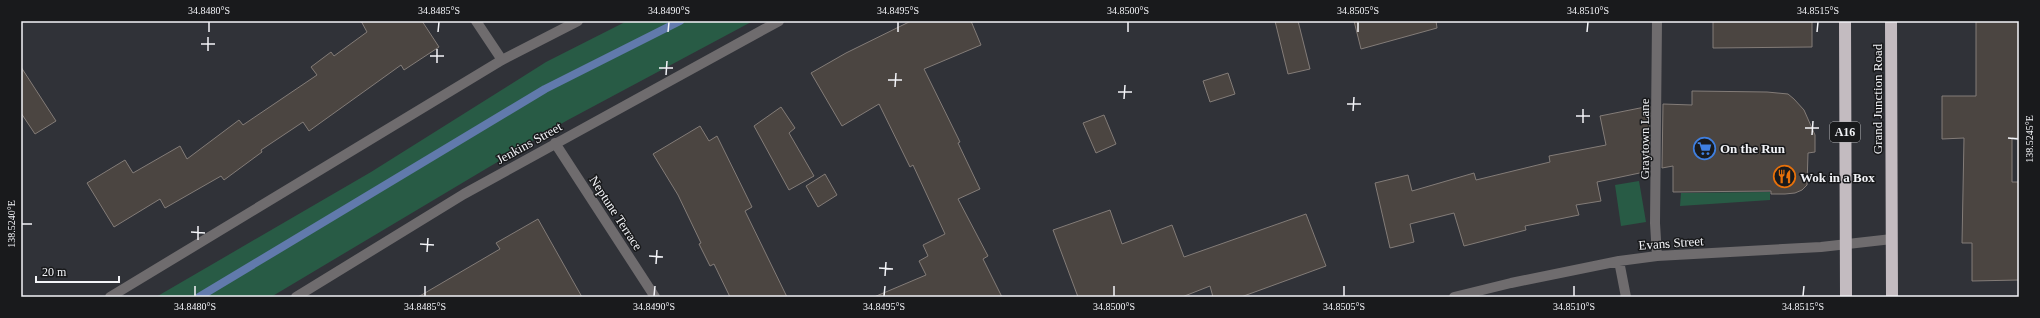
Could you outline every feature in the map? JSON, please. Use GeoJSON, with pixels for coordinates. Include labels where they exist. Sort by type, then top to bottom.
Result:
{"type":"FeatureCollection","features":[{"type":"Feature","properties":{"kind":"highway","name":"A16"},"geometry":{"type":"LineString","coordinates":[[1845,21],[1846,297]]}},
{"type":"Feature","properties":{"kind":"highway","name":"Grand Junction Road"},"geometry":{"type":"LineString","coordinates":[[1891,21],[1892,297]]}},
{"type":"Feature","properties":{"kind":"street"},"geometry":{"type":"LineString","coordinates":[[476,21],[502,60]]}},
{"type":"Feature","properties":{"kind":"street"},"geometry":{"type":"LineString","coordinates":[[110,297],[502,60],[578,21]]}},
{"type":"Feature","properties":{"kind":"street","name":"Jenkins Street"},"geometry":{"type":"LineString","coordinates":[[296,297],[464,194],[779,21]]}},
{"type":"Feature","properties":{"kind":"street","name":"Graytown Lane"},"geometry":{"type":"LineString","coordinates":[[1656,256],[1657,21]]}},
{"type":"Feature","properties":{"kind":"street","name":"Neptune Terrace"},"geometry":{"type":"LineString","coordinates":[[555,143],[655,297]]}},
{"type":"Feature","properties":{"kind":"street","name":"Evans Street"},"geometry":{"type":"LineString","coordinates":[[1454,297],[1511,283],[1620,261],[1656,256],[1821,247],[1892,239]]}},
{"type":"Feature","properties":{"kind":"street"},"geometry":{"type":"LineString","coordinates":[[1620,261],[1626,297]]}},
{"type":"Feature","properties":{"kind":"green space"},"geometry":{"type":"Polygon","coordinates":[[[627,21],[753,21],[566,121],[271,297],[156,297],[371,172],[546,62],[627,21]]]}},
{"type":"Feature","properties":{"kind":"green space"},"geometry":{"type":"Polygon","coordinates":[[[1639,181],[1646,222],[1621,226],[1615,185],[1639,181]]]}},
{"type":"Feature","properties":{"kind":"green space"},"geometry":{"type":"Polygon","coordinates":[[[1770,192],[1770,200],[1680,206],[1681,193],[1770,192]]]}},
{"type":"Feature","properties":{"kind":"building"},"geometry":{"type":"Polygon","coordinates":[[[361,21],[422,21],[439,47],[404,70],[401,65],[309,131],[303,122],[261,150],[262,152],[224,180],[221,176],[165,208],[160,199],[114,227],[87,183],[125,160],[133,173],[180,146],[187,159],[239,120],[243,125],[317,75],[311,67],[331,52],[334,56],[367,32],[361,21]]]}},
{"type":"Feature","properties":{"kind":"building"},"geometry":{"type":"Polygon","coordinates":[[[911,21],[971,21],[981,45],[924,69],[960,142],[958,143],[980,189],[958,199],[988,256],[983,259],[1002,297],[874,297],[926,275],[919,261],[928,256],[923,245],[945,234],[913,165],[910,167],[879,104],[842,126],[811,73],[846,53],[911,21]]]}},
{"type":"Feature","properties":{"kind":"building"},"geometry":{"type":"Polygon","coordinates":[[[1275,21],[1298,21],[1310,69],[1288,74],[1275,21]]]}},
{"type":"Feature","properties":{"kind":"building"},"geometry":{"type":"Polygon","coordinates":[[[1354,21],[1436,21],[1437,28],[1361,49],[1354,21]]]}},
{"type":"Feature","properties":{"kind":"building"},"geometry":{"type":"Polygon","coordinates":[[[1713,21],[1812,21],[1812,47],[1713,48],[1713,21]]]}},
{"type":"Feature","properties":{"kind":"building"},"geometry":{"type":"Polygon","coordinates":[[[1976,21],[2019,21],[2019,138],[2012,138],[2012,182],[2019,182],[2019,280],[1972,281],[1972,243],[1962,243],[1964,138],[1942,139],[1942,96],[1976,96],[1976,21]]]}},
{"type":"Feature","properties":{"kind":"building"},"geometry":{"type":"Polygon","coordinates":[[[21,67],[56,121],[35,134],[21,113],[21,67]]]}},
{"type":"Feature","properties":{"kind":"building"},"geometry":{"type":"Polygon","coordinates":[[[1228,73],[1235,94],[1210,102],[1203,81],[1228,73]]]}},
{"type":"Feature","properties":{"kind":"building"},"geometry":{"type":"Polygon","coordinates":[[[1692,91],[1767,92],[1788,94],[1804,110],[1815,135],[1815,152],[1808,153],[1807,185],[1802,190],[1795,193],[1785,194],[1771,194],[1771,191],[1673,192],[1673,166],[1662,168],[1663,104],[1692,105],[1692,91]]]}},
{"type":"Feature","properties":{"kind":"building"},"geometry":{"type":"Polygon","coordinates":[[[1650,106],[1649,171],[1597,182],[1601,201],[1576,205],[1579,215],[1525,226],[1526,230],[1464,246],[1454,213],[1410,224],[1414,242],[1390,248],[1375,183],[1408,175],[1412,191],[1474,173],[1476,180],[1550,162],[1549,156],[1606,145],[1600,116],[1650,106]]]}},
{"type":"Feature","properties":{"kind":"building"},"geometry":{"type":"Polygon","coordinates":[[[781,107],[795,128],[789,133],[814,176],[789,190],[754,126],[781,107]]]}},
{"type":"Feature","properties":{"kind":"building"},"geometry":{"type":"Polygon","coordinates":[[[1104,115],[1116,144],[1096,153],[1083,123],[1104,115]]]}},
{"type":"Feature","properties":{"kind":"building"},"geometry":{"type":"Polygon","coordinates":[[[700,126],[709,141],[717,136],[752,207],[745,211],[787,297],[730,297],[714,264],[710,266],[699,244],[701,243],[678,195],[653,154],[700,126]]]}},
{"type":"Feature","properties":{"kind":"building"},"geometry":{"type":"Polygon","coordinates":[[[825,174],[837,195],[818,207],[806,186],[825,174]]]}},
{"type":"Feature","properties":{"kind":"building"},"geometry":{"type":"Polygon","coordinates":[[[1110,210],[1122,244],[1172,225],[1184,257],[1306,214],[1326,266],[1241,297],[1213,297],[1210,286],[1182,297],[1078,297],[1053,230],[1110,210]]]}},
{"type":"Feature","properties":{"kind":"building"},"geometry":{"type":"Polygon","coordinates":[[[538,219],[582,297],[418,297],[500,249],[496,243],[538,219]]]}},
{"type":"Feature","properties":{"kind":"waterway"},"geometry":{"type":"LineString","coordinates":[[199,297],[545,89],[680,21]]}},
{"type":"Feature","properties":{"kind":"place","name":"On the Run"},"geometry":{"type":"Point","coordinates":[1704,148]}},
{"type":"Feature","properties":{"kind":"place","name":"Wok in a Box"},"geometry":{"type":"Point","coordinates":[1784,177]}}]}
